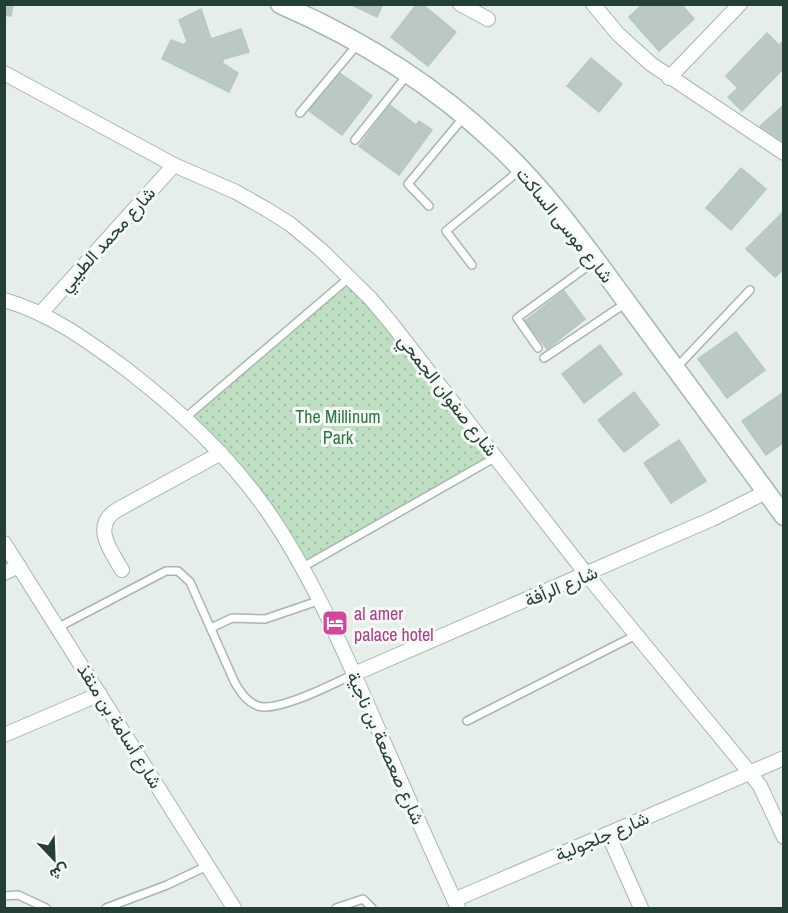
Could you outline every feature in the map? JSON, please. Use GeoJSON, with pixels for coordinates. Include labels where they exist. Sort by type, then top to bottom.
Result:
{"type":"FeatureCollection","features":[{"type":"Feature","properties":{"kind":"street","name":"شارع موسى الساكت"},"geometry":{"type":"LineString","coordinates":[[280,4],[359,43],[408,74],[465,116],[522,169],[596,260],[783,516]]}},
{"type":"Feature","properties":{"kind":"street"},"geometry":{"type":"LineString","coordinates":[[460,4],[488,19]]}},
{"type":"Feature","properties":{"kind":"street"},"geometry":{"type":"LineString","coordinates":[[592,4],[634,50],[669,78],[783,153]]}},
{"type":"Feature","properties":{"kind":"street"},"geometry":{"type":"LineString","coordinates":[[669,78],[740,4]]}},
{"type":"Feature","properties":{"kind":"street","name":"شارع صفوان الجمحي"},"geometry":{"type":"LineString","coordinates":[[4,73],[174,165],[226,187],[266,208],[290,224],[350,277],[391,322],[586,575],[750,773],[764,795],[783,837]]}},
{"type":"Feature","properties":{"kind":"street","name":"شارع محمد الطيبي"},"geometry":{"type":"LineString","coordinates":[[41,313],[174,165]]}},
{"type":"Feature","properties":{"kind":"street","name":"شارع صعصعة بن ناجية"},"geometry":{"type":"LineString","coordinates":[[4,300],[41,313],[102,351],[162,397],[221,453],[265,508],[303,567],[354,674],[456,904]]}},
{"type":"Feature","properties":{"kind":"street"},"geometry":{"type":"LineString","coordinates":[[122,570],[104,538],[103,528],[108,517],[221,453]]}},
{"type":"Feature","properties":{"kind":"street","name":"شارع الرأفة"},"geometry":{"type":"LineString","coordinates":[[354,674],[586,575],[721,515],[766,492]]}},
{"type":"Feature","properties":{"kind":"street","name":"شارع أسامة بن منقذ"},"geometry":{"type":"LineString","coordinates":[[4,543],[234,909]]}},
{"type":"Feature","properties":{"kind":"street"},"geometry":{"type":"LineString","coordinates":[[4,573],[19,566]]}},
{"type":"Feature","properties":{"kind":"street"},"geometry":{"type":"LineString","coordinates":[[4,735],[100,694]]}},
{"type":"Feature","properties":{"kind":"street","name":"شارع جلجولية"},"geometry":{"type":"LineString","coordinates":[[456,904],[608,834],[783,758]]}},
{"type":"Feature","properties":{"kind":"street"},"geometry":{"type":"LineString","coordinates":[[608,834],[641,909]]}},
{"type":"Feature","properties":{"kind":"lane"},"geometry":{"type":"LineString","coordinates":[[300,113],[359,43]]}},
{"type":"Feature","properties":{"kind":"lane"},"geometry":{"type":"LineString","coordinates":[[355,140],[408,74]]}},
{"type":"Feature","properties":{"kind":"lane"},"geometry":{"type":"LineString","coordinates":[[429,206],[408,184],[465,116]]}},
{"type":"Feature","properties":{"kind":"lane"},"geometry":{"type":"LineString","coordinates":[[472,265],[446,231],[522,169]]}},
{"type":"Feature","properties":{"kind":"lane"},"geometry":{"type":"LineString","coordinates":[[538,348],[517,318],[596,260]]}},
{"type":"Feature","properties":{"kind":"lane"},"geometry":{"type":"LineString","coordinates":[[185,418],[350,277]]}},
{"type":"Feature","properties":{"kind":"lane"},"geometry":{"type":"LineString","coordinates":[[675,369],[750,290]]}},
{"type":"Feature","properties":{"kind":"lane"},"geometry":{"type":"LineString","coordinates":[[544,358],[627,303]]}},
{"type":"Feature","properties":{"kind":"lane"},"geometry":{"type":"LineString","coordinates":[[303,567],[496,457]]}},
{"type":"Feature","properties":{"kind":"lane"},"geometry":{"type":"LineString","coordinates":[[57,628],[166,571],[178,571],[190,582],[235,683],[245,698],[259,707],[284,705],[354,674]]}},
{"type":"Feature","properties":{"kind":"lane"},"geometry":{"type":"LineString","coordinates":[[211,628],[232,618],[266,619],[318,601]]}},
{"type":"Feature","properties":{"kind":"lane"},"geometry":{"type":"LineString","coordinates":[[467,721],[636,635]]}},
{"type":"Feature","properties":{"kind":"lane"},"geometry":{"type":"LineString","coordinates":[[106,909],[167,885],[207,866]]}},
{"type":"Feature","properties":{"kind":"lane"},"geometry":{"type":"LineString","coordinates":[[4,896],[18,896],[46,909]]}},
{"type":"Feature","properties":{"kind":"lane"},"geometry":{"type":"LineString","coordinates":[[336,909],[363,899],[372,909]]}},
{"type":"Feature","properties":{"kind":"green space","name":"The Millinum Park"},"geometry":{"type":"Polygon","coordinates":[[[350,277],[496,457],[303,567],[289,544],[185,418],[350,277]]]}},
{"type":"Feature","properties":{"kind":"building"},"geometry":{"type":"Polygon","coordinates":[[[4,4],[13,4],[11,16],[4,15],[4,4]]]}},
{"type":"Feature","properties":{"kind":"building"},"geometry":{"type":"Polygon","coordinates":[[[350,4],[383,4],[377,17],[350,4]]]}},
{"type":"Feature","properties":{"kind":"building"},"geometry":{"type":"Polygon","coordinates":[[[417,4],[422,4],[456,32],[428,66],[391,37],[417,4]]]}},
{"type":"Feature","properties":{"kind":"building"},"geometry":{"type":"Polygon","coordinates":[[[643,4],[681,4],[694,19],[659,51],[629,17],[643,4]]]}},
{"type":"Feature","properties":{"kind":"building"},"geometry":{"type":"Polygon","coordinates":[[[201,9],[211,39],[241,29],[249,52],[224,59],[222,63],[238,73],[229,92],[162,59],[171,40],[184,45],[187,41],[179,20],[201,9]]]}},
{"type":"Feature","properties":{"kind":"building"},"geometry":{"type":"Polygon","coordinates":[[[767,33],[779,45],[784,40],[784,68],[742,111],[728,97],[738,88],[726,76],[767,33]]]}},
{"type":"Feature","properties":{"kind":"building"},"geometry":{"type":"Polygon","coordinates":[[[591,58],[622,84],[599,112],[567,86],[591,58]]]}},
{"type":"Feature","properties":{"kind":"building"},"geometry":{"type":"Polygon","coordinates":[[[337,71],[372,96],[342,135],[308,110],[337,71]]]}},
{"type":"Feature","properties":{"kind":"building"},"geometry":{"type":"Polygon","coordinates":[[[390,105],[416,125],[419,121],[432,130],[399,175],[359,146],[390,105]]]}},
{"type":"Feature","properties":{"kind":"building"},"geometry":{"type":"Polygon","coordinates":[[[784,105],[784,147],[781,148],[760,126],[784,105]]]}},
{"type":"Feature","properties":{"kind":"building"},"geometry":{"type":"Polygon","coordinates":[[[741,168],[766,189],[731,230],[706,208],[741,168]]]}},
{"type":"Feature","properties":{"kind":"building"},"geometry":{"type":"Polygon","coordinates":[[[784,211],[784,269],[775,277],[746,249],[784,211]]]}},
{"type":"Feature","properties":{"kind":"building"},"geometry":{"type":"Polygon","coordinates":[[[564,291],[585,319],[547,349],[525,321],[564,291]]]}},
{"type":"Feature","properties":{"kind":"building"},"geometry":{"type":"Polygon","coordinates":[[[736,332],[765,370],[727,398],[698,359],[736,332]]]}},
{"type":"Feature","properties":{"kind":"building"},"geometry":{"type":"Polygon","coordinates":[[[600,345],[622,374],[584,403],[562,374],[600,345]]]}},
{"type":"Feature","properties":{"kind":"building"},"geometry":{"type":"Polygon","coordinates":[[[634,392],[659,425],[624,452],[598,420],[634,392]]]}},
{"type":"Feature","properties":{"kind":"building"},"geometry":{"type":"Polygon","coordinates":[[[784,392],[784,442],[766,455],[742,421],[784,392]]]}},
{"type":"Feature","properties":{"kind":"building"},"geometry":{"type":"Polygon","coordinates":[[[679,440],[706,481],[671,503],[644,463],[679,440]]]}},
{"type":"Feature","properties":{"kind":"place","name":"al amer palace hotel"},"geometry":{"type":"Point","coordinates":[335,623]}}]}
